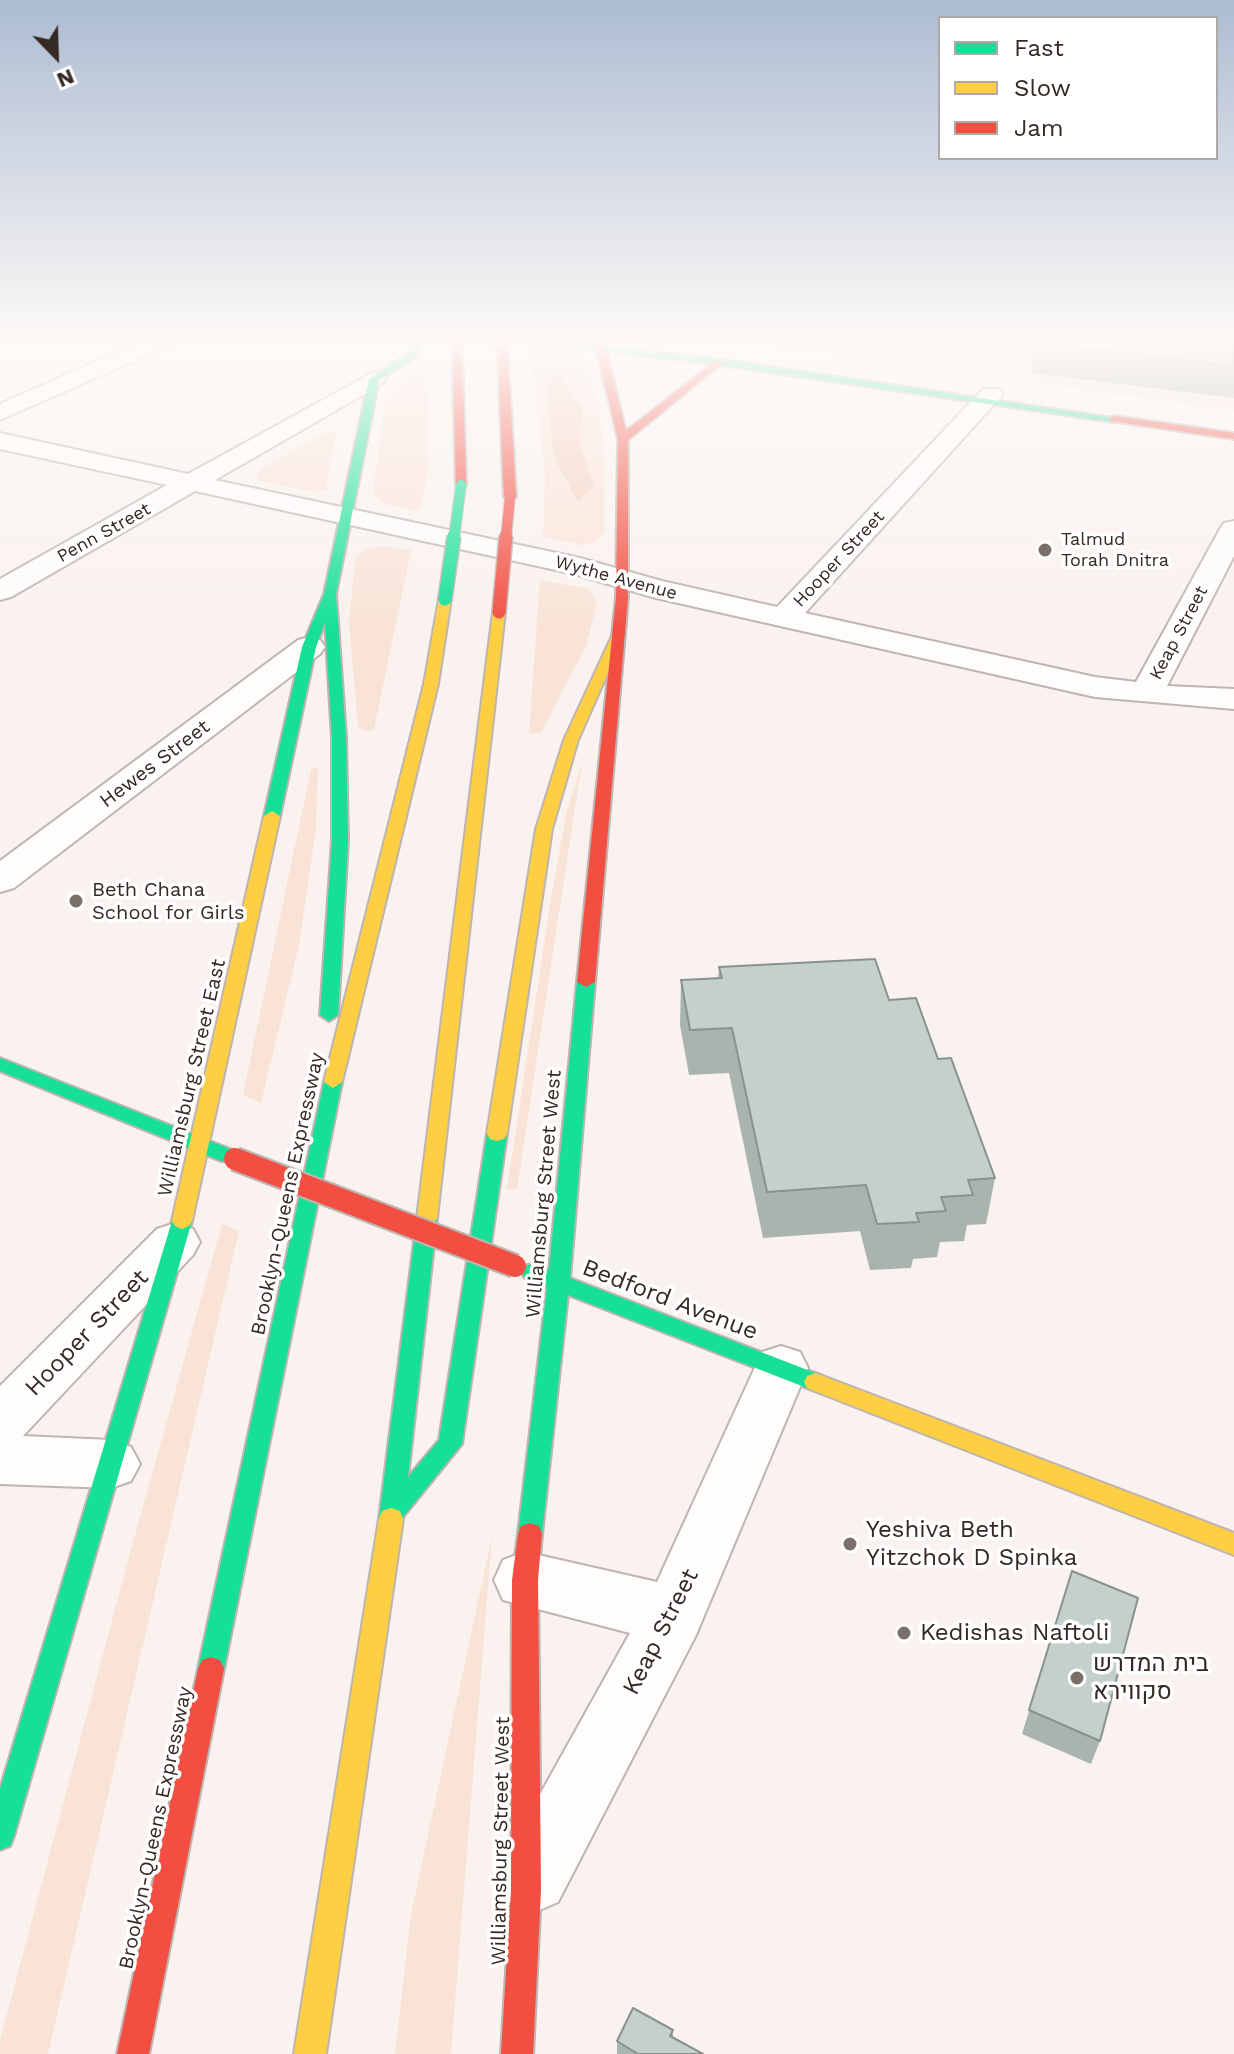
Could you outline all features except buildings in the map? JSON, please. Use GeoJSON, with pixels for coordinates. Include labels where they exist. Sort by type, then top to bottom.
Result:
{"type":"FeatureCollection","features":[{"type":"Feature","properties":{"kind":"main road","name":"Williamsburg Street East"},"geometry":{"type":"LineString","coordinates":[[0,1836],[202,1144],[309,647],[330,594],[362,437]]}},
{"type":"Feature","properties":{"kind":"main road","name":"Brooklyn-Queens Expressway"},"geometry":{"type":"LineString","coordinates":[[133,2054],[321,1131],[431,684],[461,485],[460,437]]}},
{"type":"Feature","properties":{"kind":"main road"},"geometry":{"type":"LineString","coordinates":[[310,2054],[392,1513],[499,612],[510,497],[507,437]]}},
{"type":"Feature","properties":{"kind":"main road","name":"Williamsburg Street West"},"geometry":{"type":"LineString","coordinates":[[517,2054],[526,1890],[525,1580],[553,1343],[556,1282],[618,636],[622,579],[623,439]]}},
{"type":"Feature","properties":{"kind":"main road"},"geometry":{"type":"LineString","coordinates":[[321,1131],[340,841],[339,738],[330,594]]}},
{"type":"Feature","properties":{"kind":"main road"},"geometry":{"type":"LineString","coordinates":[[392,1513],[450,1444],[544,829],[571,740],[618,636]]}},
{"type":"Feature","properties":{"kind":"main road","name":"Bedford Avenue"},"geometry":{"type":"LineString","coordinates":[[0,1064],[235,1159],[1234,1544]]}},
{"type":"Feature","properties":{"kind":"street","name":"Penn Street"},"geometry":{"type":"LineString","coordinates":[[0,591],[274,437]]}},
{"type":"Feature","properties":{"kind":"street","name":"Hooper Street"},"geometry":{"type":"LineString","coordinates":[[783,618],[951,437]]}},
{"type":"Feature","properties":{"kind":"street","name":"Wythe Avenue"},"geometry":{"type":"LineString","coordinates":[[0,441],[196,482],[1095,687],[1146,694],[1234,699]]}},
{"type":"Feature","properties":{"kind":"street","name":"Keap Street"},"geometry":{"type":"LineString","coordinates":[[1146,694],[1234,529]]}},
{"type":"Feature","properties":{"kind":"street","name":"Hewes Street"},"geometry":{"type":"LineString","coordinates":[[0,880],[309,647]]}},
{"type":"Feature","properties":{"kind":"street","name":"Hooper Street"},"geometry":{"type":"LineString","coordinates":[[0,1423],[175,1242]]}},
{"type":"Feature","properties":{"kind":"street","name":"Keap Street"},"geometry":{"type":"LineString","coordinates":[[526,1890],[674,1615],[781,1368]]}},
{"type":"Feature","properties":{"kind":"street"},"geometry":{"type":"LineString","coordinates":[[0,1460],[111,1464]]}},
{"type":"Feature","properties":{"kind":"street"},"geometry":{"type":"LineString","coordinates":[[525,1580],[674,1615]]}},
{"type":"Feature","properties":{"kind":"shaded area"},"geometry":{"type":"Polygon","coordinates":[[[317,437],[335,437],[326,489],[315,492],[256,480],[259,470],[317,437]]]}},
{"type":"Feature","properties":{"kind":"shaded area"},"geometry":{"type":"Polygon","coordinates":[[[380,437],[428,437],[427,477],[420,511],[387,505],[373,495],[380,437]]]}},
{"type":"Feature","properties":{"kind":"shaded area"},"geometry":{"type":"Polygon","coordinates":[[[540,437],[602,437],[604,532],[595,542],[580,545],[543,536],[545,476],[540,437]]]}},
{"type":"Feature","properties":{"kind":"shaded area"},"geometry":{"type":"Polygon","coordinates":[[[552,437],[580,437],[594,487],[578,501],[554,458],[552,437]]]}},
{"type":"Feature","properties":{"kind":"shaded area"},"geometry":{"type":"Polygon","coordinates":[[[380,546],[411,550],[374,729],[367,732],[358,727],[349,623],[355,559],[364,549],[380,546]]]}},
{"type":"Feature","properties":{"kind":"shaded area"},"geometry":{"type":"Polygon","coordinates":[[[540,580],[589,589],[597,603],[586,646],[541,733],[529,733],[540,580]]]}},
{"type":"Feature","properties":{"kind":"shaded area"},"geometry":{"type":"Polygon","coordinates":[[[582,762],[517,1189],[507,1189],[552,892],[567,810],[582,762]]]}},
{"type":"Feature","properties":{"kind":"shaded area"},"geometry":{"type":"Polygon","coordinates":[[[318,768],[316,829],[299,945],[261,1103],[243,1095],[311,769],[318,768]]]}},
{"type":"Feature","properties":{"kind":"shaded area"},"geometry":{"type":"Polygon","coordinates":[[[222,1224],[239,1231],[48,2054],[0,2054],[0,2040],[130,1553],[222,1224]]]}},
{"type":"Feature","properties":{"kind":"shaded area"},"geometry":{"type":"Polygon","coordinates":[[[492,1536],[451,2054],[395,2054],[411,1914],[492,1536]]]}},
{"type":"Feature","properties":{"kind":"traffic: fast"},"geometry":{"type":"LineString","coordinates":[[272,816],[309,647],[330,594],[362,437]]}},
{"type":"Feature","properties":{"kind":"traffic: fast"},"geometry":{"type":"LineString","coordinates":[[445,599],[461,485]]}},
{"type":"Feature","properties":{"kind":"traffic: fast"},"geometry":{"type":"LineString","coordinates":[[329,1015],[340,841],[339,738],[330,594]]}},
{"type":"Feature","properties":{"kind":"traffic: fast"},"geometry":{"type":"LineString","coordinates":[[530,1534],[553,1343],[586,982]]}},
{"type":"Feature","properties":{"kind":"traffic: fast"},"geometry":{"type":"LineString","coordinates":[[0,1064],[228,1156]]}},
{"type":"Feature","properties":{"kind":"traffic: fast"},"geometry":{"type":"LineString","coordinates":[[211,1669],[333,1082]]}},
{"type":"Feature","properties":{"kind":"traffic: fast"},"geometry":{"type":"LineString","coordinates":[[392,1513],[450,1444],[497,1134]]}},
{"type":"Feature","properties":{"kind":"traffic: fast"},"geometry":{"type":"LineString","coordinates":[[391,1519],[427,1218]]}},
{"type":"Feature","properties":{"kind":"traffic: fast"},"geometry":{"type":"LineString","coordinates":[[0,1836],[182,1221]]}},
{"type":"Feature","properties":{"kind":"traffic: fast"},"geometry":{"type":"LineString","coordinates":[[532,1272],[815,1382]]}},
{"type":"Feature","properties":{"kind":"traffic: slow"},"geometry":{"type":"LineString","coordinates":[[333,1082],[431,684],[445,599]]}},
{"type":"Feature","properties":{"kind":"traffic: slow"},"geometry":{"type":"LineString","coordinates":[[427,1218],[499,612]]}},
{"type":"Feature","properties":{"kind":"traffic: slow"},"geometry":{"type":"LineString","coordinates":[[497,1134],[544,829],[571,740],[618,636]]}},
{"type":"Feature","properties":{"kind":"traffic: slow"},"geometry":{"type":"LineString","coordinates":[[182,1221],[272,816]]}},
{"type":"Feature","properties":{"kind":"traffic: slow"},"geometry":{"type":"LineString","coordinates":[[815,1382],[1234,1544]]}},
{"type":"Feature","properties":{"kind":"traffic: slow"},"geometry":{"type":"LineString","coordinates":[[310,2054],[391,1519]]}},
{"type":"Feature","properties":{"kind":"traffic: jam"},"geometry":{"type":"LineString","coordinates":[[460,437],[461,485]]}},
{"type":"Feature","properties":{"kind":"traffic: jam"},"geometry":{"type":"LineString","coordinates":[[507,437],[510,497]]}},
{"type":"Feature","properties":{"kind":"traffic: jam"},"geometry":{"type":"LineString","coordinates":[[586,982],[622,597],[622,437]]}},
{"type":"Feature","properties":{"kind":"traffic: jam"},"geometry":{"type":"LineString","coordinates":[[499,612],[510,497]]}},
{"type":"Feature","properties":{"kind":"traffic: jam"},"geometry":{"type":"LineString","coordinates":[[235,1159],[515,1266]]}},
{"type":"Feature","properties":{"kind":"traffic: jam"},"geometry":{"type":"LineString","coordinates":[[517,2054],[526,1890],[525,1580],[530,1534]]}},
{"type":"Feature","properties":{"kind":"traffic: jam"},"geometry":{"type":"LineString","coordinates":[[133,2054],[211,1669]]}},
{"type":"Feature","properties":{"kind":"place","name":"Talmud Torah Dnitra"},"geometry":{"type":"Point","coordinates":[1045,550]}},
{"type":"Feature","properties":{"kind":"place","name":"Beth Chana School for Girls"},"geometry":{"type":"Point","coordinates":[76,901]}},
{"type":"Feature","properties":{"kind":"place","name":"Yeshiva Beth Yitzchok D Spinka"},"geometry":{"type":"Point","coordinates":[850,1544]}},
{"type":"Feature","properties":{"kind":"place","name":"Kedishas Naftoli"},"geometry":{"type":"Point","coordinates":[904,1633]}},
{"type":"Feature","properties":{"kind":"place","name":"בית המדרש סקווירא"},"geometry":{"type":"Point","coordinates":[1077,1678]}}]}
